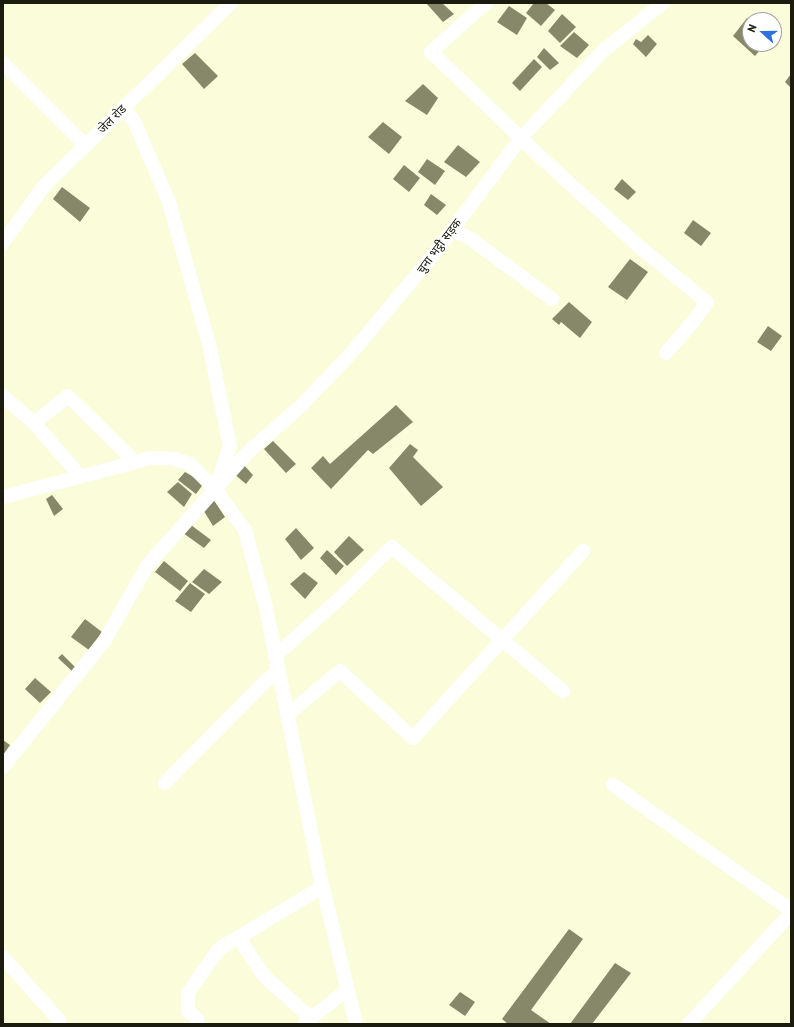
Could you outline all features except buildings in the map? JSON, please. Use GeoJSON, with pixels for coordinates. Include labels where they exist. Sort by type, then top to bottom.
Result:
{"type":"FeatureCollection","features":[{"type":"Feature","properties":{"kind":"street","name":"जेल रोड"},"geometry":{"type":"LineString","coordinates":[[3,243],[44,186],[231,3]]}},
{"type":"Feature","properties":{"kind":"street"},"geometry":{"type":"LineString","coordinates":[[486,3],[432,52],[521,138],[641,248],[706,302],[694,322],[666,353]]}},
{"type":"Feature","properties":{"kind":"street","name":"चुना भट्ठी सड़क"},"geometry":{"type":"LineString","coordinates":[[3,767],[105,640],[147,566],[250,450],[301,406],[353,351],[452,230],[521,138],[602,51],[663,3]]}},
{"type":"Feature","properties":{"kind":"street"},"geometry":{"type":"LineString","coordinates":[[3,63],[85,145]]}},
{"type":"Feature","properties":{"kind":"street"},"geometry":{"type":"LineString","coordinates":[[123,108],[134,121],[169,202],[210,348],[230,446],[215,489]]}},
{"type":"Feature","properties":{"kind":"street"},"geometry":{"type":"LineString","coordinates":[[452,230],[471,239],[552,299]]}},
{"type":"Feature","properties":{"kind":"street"},"geometry":{"type":"LineString","coordinates":[[3,396],[34,423],[80,476]]}},
{"type":"Feature","properties":{"kind":"street"},"geometry":{"type":"LineString","coordinates":[[34,423],[68,396],[135,462]]}},
{"type":"Feature","properties":{"kind":"street"},"geometry":{"type":"LineString","coordinates":[[3,497],[152,458],[174,459],[190,464],[215,489],[245,530],[278,669],[322,887],[356,1024]]}},
{"type":"Feature","properties":{"kind":"street"},"geometry":{"type":"LineString","coordinates":[[275,656],[338,600],[392,547],[563,691]]}},
{"type":"Feature","properties":{"kind":"street"},"geometry":{"type":"LineString","coordinates":[[287,715],[340,671],[413,738],[583,551]]}},
{"type":"Feature","properties":{"kind":"street"},"geometry":{"type":"LineString","coordinates":[[165,783],[278,669]]}},
{"type":"Feature","properties":{"kind":"street"},"geometry":{"type":"LineString","coordinates":[[613,785],[791,910]]}},
{"type":"Feature","properties":{"kind":"street"},"geometry":{"type":"LineString","coordinates":[[198,1024],[197,1019],[188,1011],[188,992],[219,949],[322,887]]}},
{"type":"Feature","properties":{"kind":"street"},"geometry":{"type":"LineString","coordinates":[[689,1024],[791,913]]}},
{"type":"Feature","properties":{"kind":"street"},"geometry":{"type":"LineString","coordinates":[[239,938],[264,976],[307,1021],[347,990]]}},
{"type":"Feature","properties":{"kind":"street"},"geometry":{"type":"LineString","coordinates":[[3,956],[60,1020],[59,1024]]}}]}
